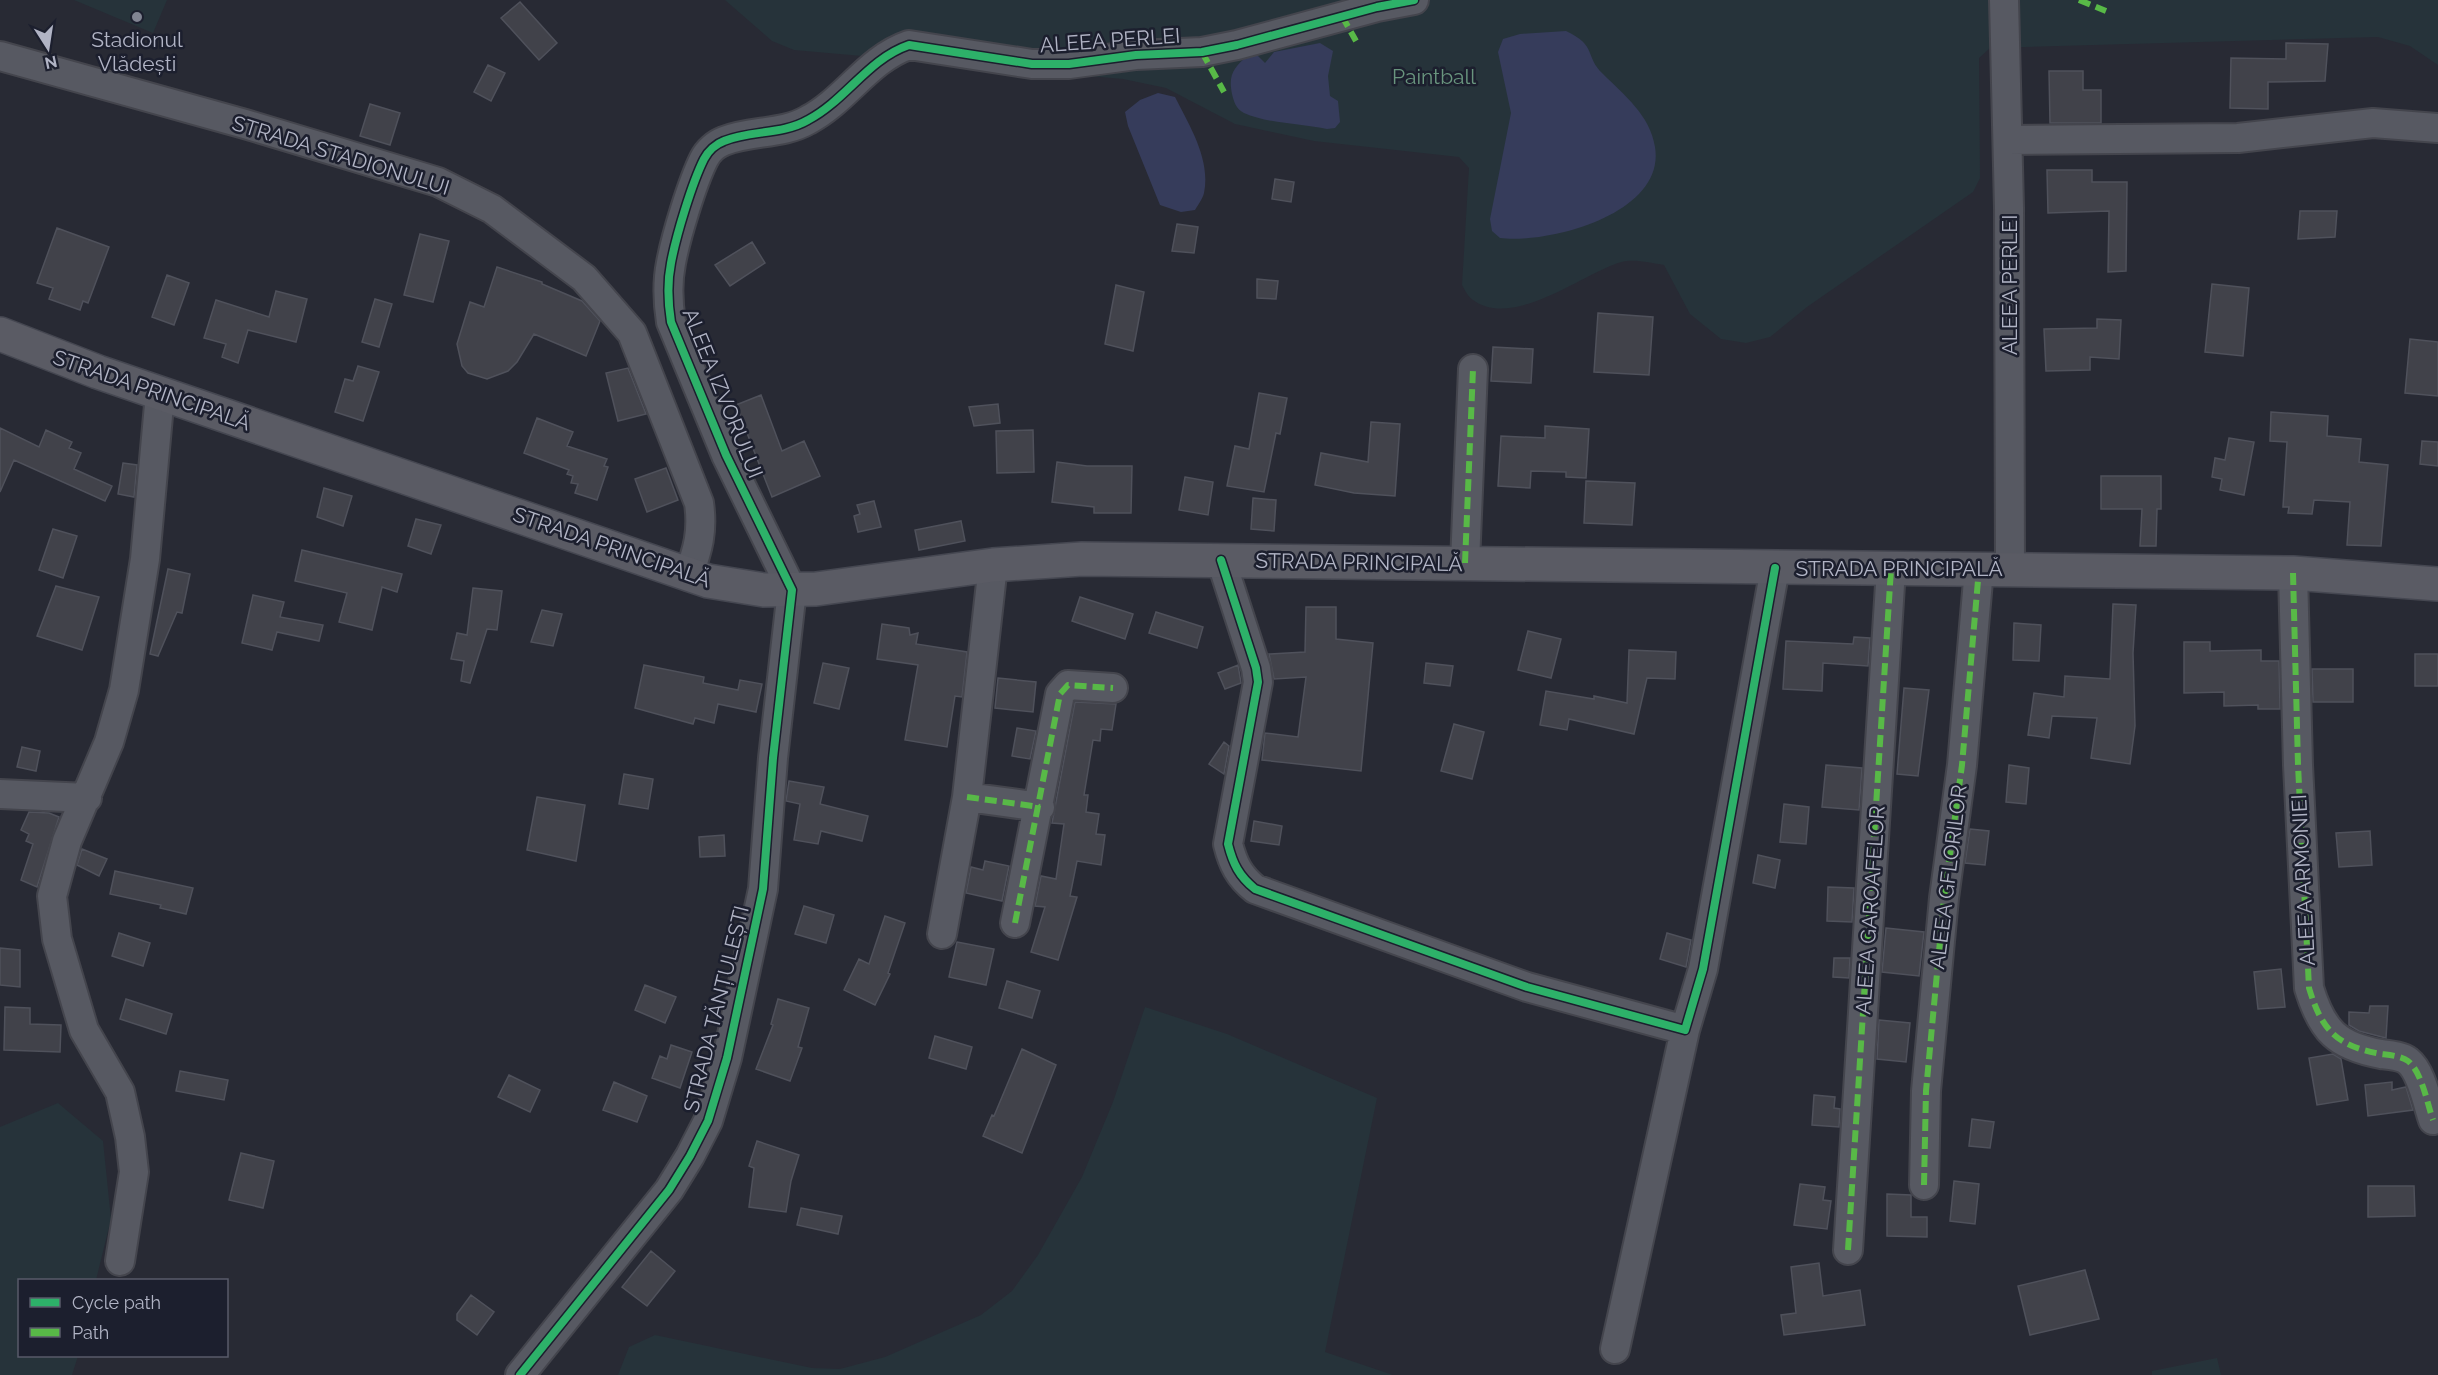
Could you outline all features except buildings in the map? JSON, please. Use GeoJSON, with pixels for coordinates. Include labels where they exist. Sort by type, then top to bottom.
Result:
{"type":"FeatureCollection","features":[{"type":"Feature","properties":{"kind":"main road","name":"STRADA PRINCIPALĂ"},"geometry":{"type":"LineString","coordinates":[[0,334],[160,394],[483,502],[688,576],[738,587],[792,590],[993,565],[1082,559],[2293,573],[2438,584]]}},
{"type":"Feature","properties":{"kind":"street","name":"ALEEA PERLEI"},"geometry":{"type":"LineString","coordinates":[[725,141],[786,129],[808,121],[832,104],[872,65],[893,50],[909,45],[1032,64],[1069,64],[1136,55],[1202,52],[1237,45],[1377,7],[1414,0]]}},
{"type":"Feature","properties":{"kind":"street","name":"ALEEA PERLEI"},"geometry":{"type":"LineString","coordinates":[[1994,569],[2008,140],[2004,0]]}},
{"type":"Feature","properties":{"kind":"street","name":"STRADA STADIONULUI"},"geometry":{"type":"LineString","coordinates":[[0,56],[245,124],[438,182],[492,209],[584,278],[632,333],[699,503],[702,525],[700,546],[688,576]]}},
{"type":"Feature","properties":{"kind":"street"},"geometry":{"type":"LineString","coordinates":[[2008,140],[2238,138],[2373,123],[2438,128]]}},
{"type":"Feature","properties":{"kind":"street","name":"ALEEA IZVORULUI"},"geometry":{"type":"LineString","coordinates":[[725,141],[714,147],[705,158],[679,231],[670,265],[668,300],[671,322],[726,455],[792,590]]}},
{"type":"Feature","properties":{"kind":"street"},"geometry":{"type":"LineString","coordinates":[[632,333],[671,322]]}},
{"type":"Feature","properties":{"kind":"street"},"geometry":{"type":"LineString","coordinates":[[1465,563],[1473,369]]}},
{"type":"Feature","properties":{"kind":"street"},"geometry":{"type":"LineString","coordinates":[[120,1261],[134,1173],[130,1137],[120,1092],[84,1030],[57,939],[52,896],[67,841],[109,742],[124,690],[145,559],[160,394]]}},
{"type":"Feature","properties":{"kind":"street"},"geometry":{"type":"LineString","coordinates":[[1221,560],[1256,668],[1257,682],[1228,844],[1232,863],[1241,877],[1264,892],[1527,987],[1685,1030]]}},
{"type":"Feature","properties":{"kind":"street"},"geometry":{"type":"LineString","coordinates":[[942,934],[967,797],[993,565]]}},
{"type":"Feature","properties":{"kind":"street"},"geometry":{"type":"LineString","coordinates":[[1615,1349],[1685,1030],[1704,969],[1775,568]]}},
{"type":"Feature","properties":{"kind":"street","name":"ALEEA GAROAFELOR"},"geometry":{"type":"LineString","coordinates":[[1848,1250],[1891,569]]}},
{"type":"Feature","properties":{"kind":"street","name":"ALEEA GFLORILOR"},"geometry":{"type":"LineString","coordinates":[[1924,1185],[1929,1057],[1944,898],[1962,765],[1994,569]]}},
{"type":"Feature","properties":{"kind":"street","name":"ALEEA ARMONIEI"},"geometry":{"type":"LineString","coordinates":[[2293,573],[2298,765],[2309,988],[2316,1012],[2341,1042],[2358,1050],[2407,1060],[2415,1069],[2433,1120]]}},
{"type":"Feature","properties":{"kind":"street","name":"STRADA TĂNȚULEȘTI"},"geometry":{"type":"LineString","coordinates":[[520,1375],[669,1190],[708,1121],[727,1058],[763,889],[773,758],[792,590]]}},
{"type":"Feature","properties":{"kind":"street"},"geometry":{"type":"LineString","coordinates":[[1016,922],[1062,689],[1068,685],[1113,688]]}},
{"type":"Feature","properties":{"kind":"street"},"geometry":{"type":"LineString","coordinates":[[0,794],[87,798]]}},
{"type":"Feature","properties":{"kind":"street"},"geometry":{"type":"LineString","coordinates":[[967,797],[1040,807]]}},
{"type":"Feature","properties":{"kind":"green space","name":"Stadionul Vlădești"},"geometry":{"type":"Polygon","coordinates":[[[74,0],[167,0],[153,33],[74,0]]]}},
{"type":"Feature","properties":{"kind":"green space","name":"Paintball"},"geometry":{"type":"Polygon","coordinates":[[[725,0],[2438,0],[2438,65],[2410,46],[2378,37],[1990,48],[1979,58],[1980,178],[1973,192],[1807,307],[1770,337],[1746,343],[1721,339],[1690,314],[1664,265],[1647,262],[1618,263],[1526,304],[1507,308],[1489,307],[1473,300],[1462,285],[1469,168],[1459,157],[1314,141],[1235,124],[1166,88],[1123,79],[794,50],[772,41],[725,0]]]}},
{"type":"Feature","properties":{"kind":"green space"},"geometry":{"type":"Polygon","coordinates":[[[1145,1007],[1227,1034],[1377,1098],[1325,1352],[1393,1375],[618,1375],[629,1347],[655,1335],[812,1368],[840,1369],[885,1357],[981,1315],[1012,1291],[1038,1255],[1082,1177],[1113,1102],[1145,1007]]]}},
{"type":"Feature","properties":{"kind":"green space"},"geometry":{"type":"Polygon","coordinates":[[[58,1103],[103,1141],[111,1219],[96,1279],[18,1279],[18,1357],[78,1357],[72,1375],[0,1375],[0,1127],[58,1103]]]}},
{"type":"Feature","properties":{"kind":"green space"},"geometry":{"type":"Polygon","coordinates":[[[2217,1358],[2221,1375],[2152,1375],[2152,1371],[2217,1358]]]}},
{"type":"Feature","properties":{"kind":"water"},"geometry":{"type":"Polygon","coordinates":[[[1566,31],[1587,46],[1597,68],[1642,115],[1655,147],[1653,170],[1642,190],[1623,207],[1600,220],[1573,230],[1546,236],[1521,239],[1500,238],[1492,231],[1490,219],[1511,113],[1498,52],[1503,39],[1520,34],[1566,31]]]}},
{"type":"Feature","properties":{"kind":"water"},"geometry":{"type":"Polygon","coordinates":[[[1320,43],[1333,51],[1328,76],[1330,96],[1338,101],[1340,122],[1335,128],[1327,129],[1262,119],[1244,113],[1237,107],[1232,94],[1232,76],[1248,55],[1257,55],[1265,63],[1274,52],[1320,43]]]}},
{"type":"Feature","properties":{"kind":"water"},"geometry":{"type":"Polygon","coordinates":[[[1158,93],[1175,97],[1202,155],[1204,193],[1195,210],[1181,212],[1160,205],[1128,126],[1125,112],[1140,100],[1158,93]]]}},
{"type":"Feature","properties":{"kind":"marked path"},"geometry":{"type":"LineString","coordinates":[[2079,0],[2106,11]]}},
{"type":"Feature","properties":{"kind":"marked path"},"geometry":{"type":"LineString","coordinates":[[1342,16],[1356,41]]}},
{"type":"Feature","properties":{"kind":"marked path"},"geometry":{"type":"LineString","coordinates":[[1202,52],[1224,92]]}},
{"type":"Feature","properties":{"kind":"marked path"},"geometry":{"type":"LineString","coordinates":[[1465,563],[1473,369]]}},
{"type":"Feature","properties":{"kind":"marked path"},"geometry":{"type":"LineString","coordinates":[[1848,1250],[1891,569]]}},
{"type":"Feature","properties":{"kind":"marked path"},"geometry":{"type":"LineString","coordinates":[[1924,1185],[1926,1091],[1944,898],[1962,765],[1979,569]]}},
{"type":"Feature","properties":{"kind":"marked path"},"geometry":{"type":"LineString","coordinates":[[2293,573],[2298,765],[2309,988],[2326,1026],[2342,1041],[2366,1051],[2402,1058],[2413,1066],[2433,1120]]}},
{"type":"Feature","properties":{"kind":"marked path"},"geometry":{"type":"LineString","coordinates":[[1015,923],[1060,694],[1068,685],[1113,688]]}},
{"type":"Feature","properties":{"kind":"marked path"},"geometry":{"type":"LineString","coordinates":[[967,797],[1040,807]]}},
{"type":"Feature","properties":{"kind":"cycle path"},"geometry":{"type":"LineString","coordinates":[[520,1375],[669,1190],[708,1121],[727,1058],[763,889],[773,758],[792,590],[726,455],[671,322],[668,293],[671,263],[694,182],[706,156],[712,148],[724,141],[788,128],[808,120],[822,112],[881,60],[909,45],[1032,64],[1069,64],[1136,55],[1202,52],[1237,45],[1377,7],[1414,0]]}},
{"type":"Feature","properties":{"kind":"cycle path"},"geometry":{"type":"LineString","coordinates":[[1221,560],[1256,668],[1258,682],[1228,844],[1237,869],[1249,884],[1255,889],[1527,987],[1685,1030],[1703,969],[1775,568]]}},
{"type":"Feature","properties":{"kind":"place","name":"Stadionul Vlădești"},"geometry":{"type":"Point","coordinates":[137,17]}}]}
